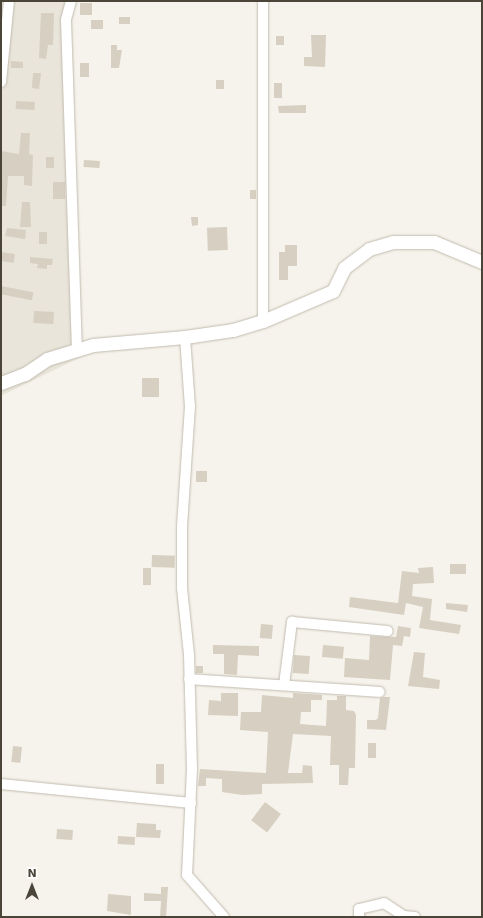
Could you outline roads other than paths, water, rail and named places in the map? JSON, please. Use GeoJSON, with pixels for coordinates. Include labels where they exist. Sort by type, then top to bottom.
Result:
{"type":"FeatureCollection","features":[{"type":"Feature","properties":{"kind":"street"},"geometry":{"type":"LineString","coordinates":[[1,82],[9,1]]}},
{"type":"Feature","properties":{"kind":"street"},"geometry":{"type":"LineString","coordinates":[[71,1],[66,20],[77,350]]}},
{"type":"Feature","properties":{"kind":"street"},"geometry":{"type":"LineString","coordinates":[[263,1],[263,321]]}},
{"type":"Feature","properties":{"kind":"street"},"geometry":{"type":"LineString","coordinates":[[1,383],[25,374],[47,359],[93,345],[185,338],[233,330],[263,321],[333,291],[344,268],[369,249],[393,242],[434,242],[482,262]]}},
{"type":"Feature","properties":{"kind":"street"},"geometry":{"type":"LineString","coordinates":[[185,338],[190,406],[182,527],[182,588],[188,679],[191,803],[187,875],[224,917]]}},
{"type":"Feature","properties":{"kind":"street"},"geometry":{"type":"LineString","coordinates":[[284,685],[292,622],[388,631]]}},
{"type":"Feature","properties":{"kind":"street"},"geometry":{"type":"LineString","coordinates":[[188,679],[380,692]]}},
{"type":"Feature","properties":{"kind":"street"},"geometry":{"type":"LineString","coordinates":[[1,784],[191,803]]}},
{"type":"Feature","properties":{"kind":"street"},"geometry":{"type":"LineString","coordinates":[[358,917],[359,909],[384,904],[404,916],[415,917]]}}]}
